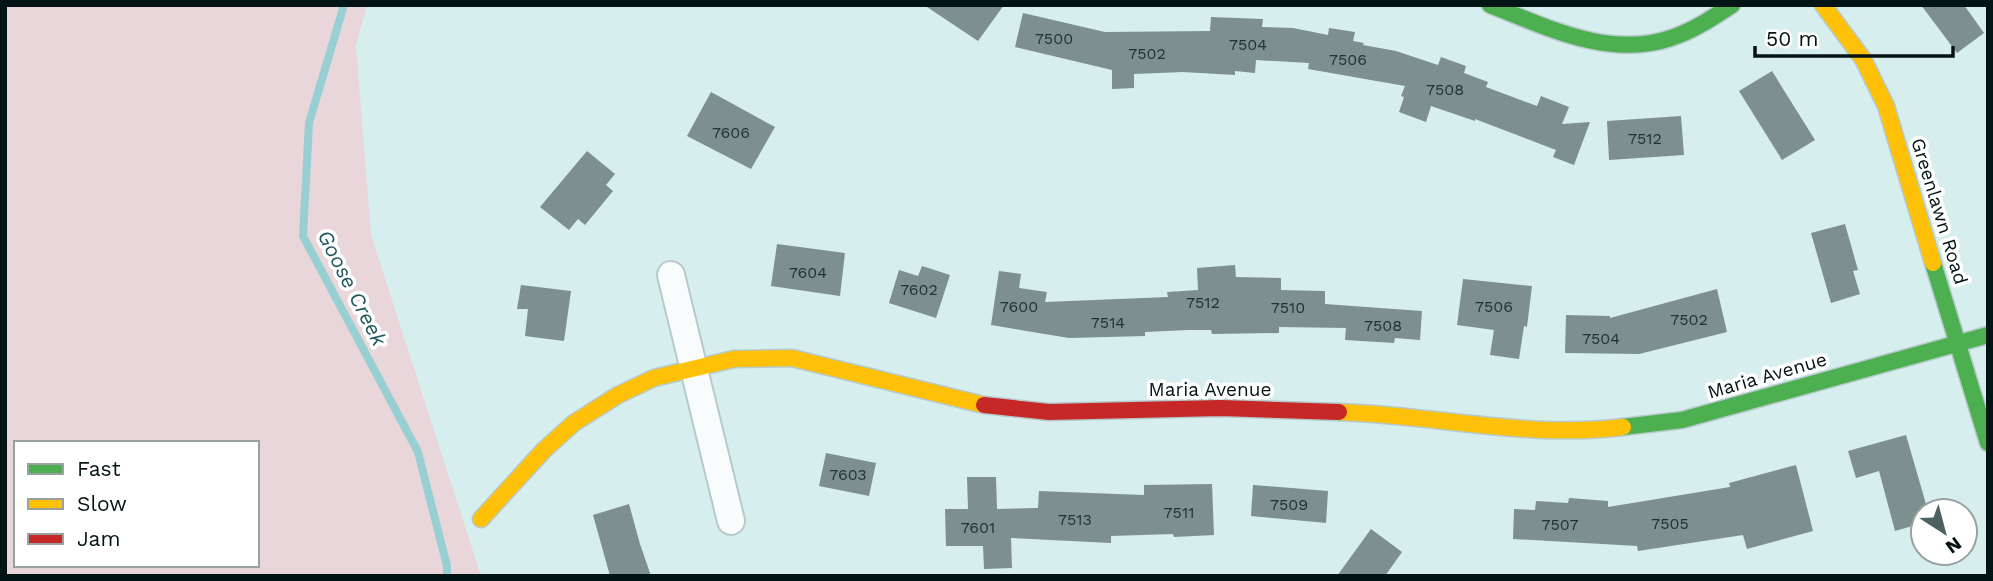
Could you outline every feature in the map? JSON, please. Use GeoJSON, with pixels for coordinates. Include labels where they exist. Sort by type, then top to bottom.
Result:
{"type":"FeatureCollection","features":[{"type":"Feature","properties":{"kind":"street"},"geometry":{"type":"LineString","coordinates":[[1490,5],[1583,41],[1605,45],[1640,45],[1675,38],[1714,19],[1732,5]]}},
{"type":"Feature","properties":{"kind":"street","name":"Greenlawn Road"},"geometry":{"type":"LineString","coordinates":[[1824,5],[1863,59],[1886,106],[1988,443]]}},
{"type":"Feature","properties":{"kind":"street"},"geometry":{"type":"LineString","coordinates":[[671,275],[731,522]]}},
{"type":"Feature","properties":{"kind":"street","name":"Maria Avenue"},"geometry":{"type":"LineString","coordinates":[[481,519],[544,450],[574,424],[618,395],[654,378],[734,359],[792,358],[848,370],[928,394],[998,408],[1036,411],[1221,408],[1318,411],[1516,429],[1600,430],[1682,420],[1988,334]]}},
{"type":"Feature","properties":{"kind":"shaded area"},"geometry":{"type":"Polygon","coordinates":[[[5,5],[367,5],[356,46],[371,235],[481,576],[5,576],[5,5]]]}},
{"type":"Feature","properties":{"kind":"building"},"geometry":{"type":"Polygon","coordinates":[[[924,5],[1004,5],[978,41],[924,5]]]}},
{"type":"Feature","properties":{"kind":"building"},"geometry":{"type":"Polygon","coordinates":[[[1921,5],[1964,5],[1984,33],[1957,53],[1921,5]]]}},
{"type":"Feature","properties":{"kind":"building"},"geometry":{"type":"Polygon","coordinates":[[[1023,13],[1105,32],[1210,31],[1211,17],[1263,19],[1262,27],[1293,28],[1328,35],[1329,28],[1355,32],[1353,41],[1364,43],[1363,45],[1396,51],[1438,65],[1441,57],[1466,66],[1464,73],[1488,82],[1486,87],[1537,106],[1541,96],[1569,107],[1562,124],[1590,122],[1574,165],[1553,157],[1556,150],[1475,119],[1431,106],[1426,122],[1399,112],[1405,86],[1308,69],[1309,63],[1256,60],[1255,73],[1235,71],[1235,75],[1183,72],[1134,74],[1134,88],[1112,89],[1112,70],[1015,47],[1023,13]]]}},
{"type":"Feature","properties":{"kind":"building"},"geometry":{"type":"Polygon","coordinates":[[[1772,71],[1815,140],[1782,160],[1739,91],[1772,71]]]}},
{"type":"Feature","properties":{"kind":"building"},"geometry":{"type":"Polygon","coordinates":[[[711,92],[775,127],[751,169],[687,136],[711,92]]]}},
{"type":"Feature","properties":{"kind":"building"},"geometry":{"type":"Polygon","coordinates":[[[1681,116],[1684,155],[1609,160],[1607,121],[1681,116]]]}},
{"type":"Feature","properties":{"kind":"building"},"geometry":{"type":"Polygon","coordinates":[[[587,151],[615,174],[606,185],[613,191],[585,225],[578,219],[569,230],[540,207],[587,151]]]}},
{"type":"Feature","properties":{"kind":"building"},"geometry":{"type":"Polygon","coordinates":[[[1845,224],[1858,270],[1853,271],[1860,294],[1831,303],[1811,233],[1845,224]]]}},
{"type":"Feature","properties":{"kind":"building"},"geometry":{"type":"Polygon","coordinates":[[[777,244],[845,253],[840,296],[771,286],[777,244]]]}},
{"type":"Feature","properties":{"kind":"building"},"geometry":{"type":"Polygon","coordinates":[[[1235,265],[1236,277],[1281,278],[1281,290],[1325,291],[1325,304],[1422,311],[1420,340],[1395,338],[1394,343],[1345,340],[1346,328],[1279,327],[1279,333],[1212,334],[1211,330],[1188,330],[1145,332],[1145,336],[1069,338],[991,325],[999,271],[1021,274],[1019,288],[1047,292],[1045,302],[1168,297],[1167,292],[1198,290],[1197,268],[1235,265]]]}},
{"type":"Feature","properties":{"kind":"building"},"geometry":{"type":"Polygon","coordinates":[[[922,266],[950,275],[936,318],[889,303],[899,270],[918,276],[922,266]]]}},
{"type":"Feature","properties":{"kind":"building"},"geometry":{"type":"Polygon","coordinates":[[[1463,279],[1532,286],[1527,327],[1524,326],[1519,359],[1490,355],[1494,330],[1457,325],[1463,279]]]}},
{"type":"Feature","properties":{"kind":"building"},"geometry":{"type":"Polygon","coordinates":[[[521,285],[571,291],[564,341],[525,336],[528,309],[517,309],[521,285]]]}},
{"type":"Feature","properties":{"kind":"building"},"geometry":{"type":"Polygon","coordinates":[[[1717,289],[1727,332],[1639,354],[1565,353],[1566,315],[1610,318],[1717,289]]]}},
{"type":"Feature","properties":{"kind":"building"},"geometry":{"type":"Polygon","coordinates":[[[1906,435],[1924,497],[1909,497],[1909,527],[1895,531],[1879,471],[1856,478],[1848,451],[1906,435]]]}},
{"type":"Feature","properties":{"kind":"building"},"geometry":{"type":"Polygon","coordinates":[[[826,453],[876,463],[869,496],[819,486],[826,453]]]}},
{"type":"Feature","properties":{"kind":"building"},"geometry":{"type":"Polygon","coordinates":[[[1796,465],[1813,531],[1747,549],[1743,535],[1638,551],[1637,546],[1513,539],[1514,509],[1535,510],[1536,501],[1568,503],[1569,498],[1608,501],[1608,507],[1730,487],[1729,483],[1796,465]]]}},
{"type":"Feature","properties":{"kind":"building"},"geometry":{"type":"Polygon","coordinates":[[[967,477],[996,477],[997,509],[1038,508],[1039,491],[1144,495],[1144,485],[1212,484],[1214,535],[1111,536],[1111,543],[1011,538],[1012,568],[984,569],[983,546],[946,546],[945,509],[968,509],[967,477]]]}},
{"type":"Feature","properties":{"kind":"building"},"geometry":{"type":"Polygon","coordinates":[[[1253,485],[1328,491],[1326,523],[1251,516],[1253,485]]]}},
{"type":"Feature","properties":{"kind":"building"},"geometry":{"type":"Polygon","coordinates":[[[629,504],[651,576],[610,576],[593,515],[629,504]]]}},
{"type":"Feature","properties":{"kind":"building"},"geometry":{"type":"Polygon","coordinates":[[[1371,529],[1402,552],[1385,576],[1337,576],[1371,529]]]}},
{"type":"Feature","properties":{"kind":"waterway","name":"Goose Creek"},"geometry":{"type":"LineString","coordinates":[[344,5],[309,123],[303,236],[418,452],[447,566],[447,576]]}},
{"type":"Feature","properties":{"kind":"traffic: fast"},"geometry":{"type":"LineString","coordinates":[[1490,5],[1579,38],[1625,45],[1648,44],[1671,38],[1702,24],[1732,5]]}},
{"type":"Feature","properties":{"kind":"traffic: fast"},"geometry":{"type":"LineString","coordinates":[[1933,263],[1988,443]]}},
{"type":"Feature","properties":{"kind":"traffic: fast"},"geometry":{"type":"LineString","coordinates":[[1623,427],[1682,420],[1988,335]]}},
{"type":"Feature","properties":{"kind":"traffic: slow"},"geometry":{"type":"LineString","coordinates":[[1823,5],[1863,59],[1886,106],[1933,263]]}},
{"type":"Feature","properties":{"kind":"traffic: slow"},"geometry":{"type":"LineString","coordinates":[[481,519],[544,450],[574,423],[618,395],[654,378],[734,359],[792,358],[984,405]]}},
{"type":"Feature","properties":{"kind":"traffic: slow"},"geometry":{"type":"LineString","coordinates":[[1339,412],[1552,430],[1623,427]]}},
{"type":"Feature","properties":{"kind":"traffic: jam"},"geometry":{"type":"LineString","coordinates":[[984,405],[1049,412],[1221,408],[1339,412]]}}]}
